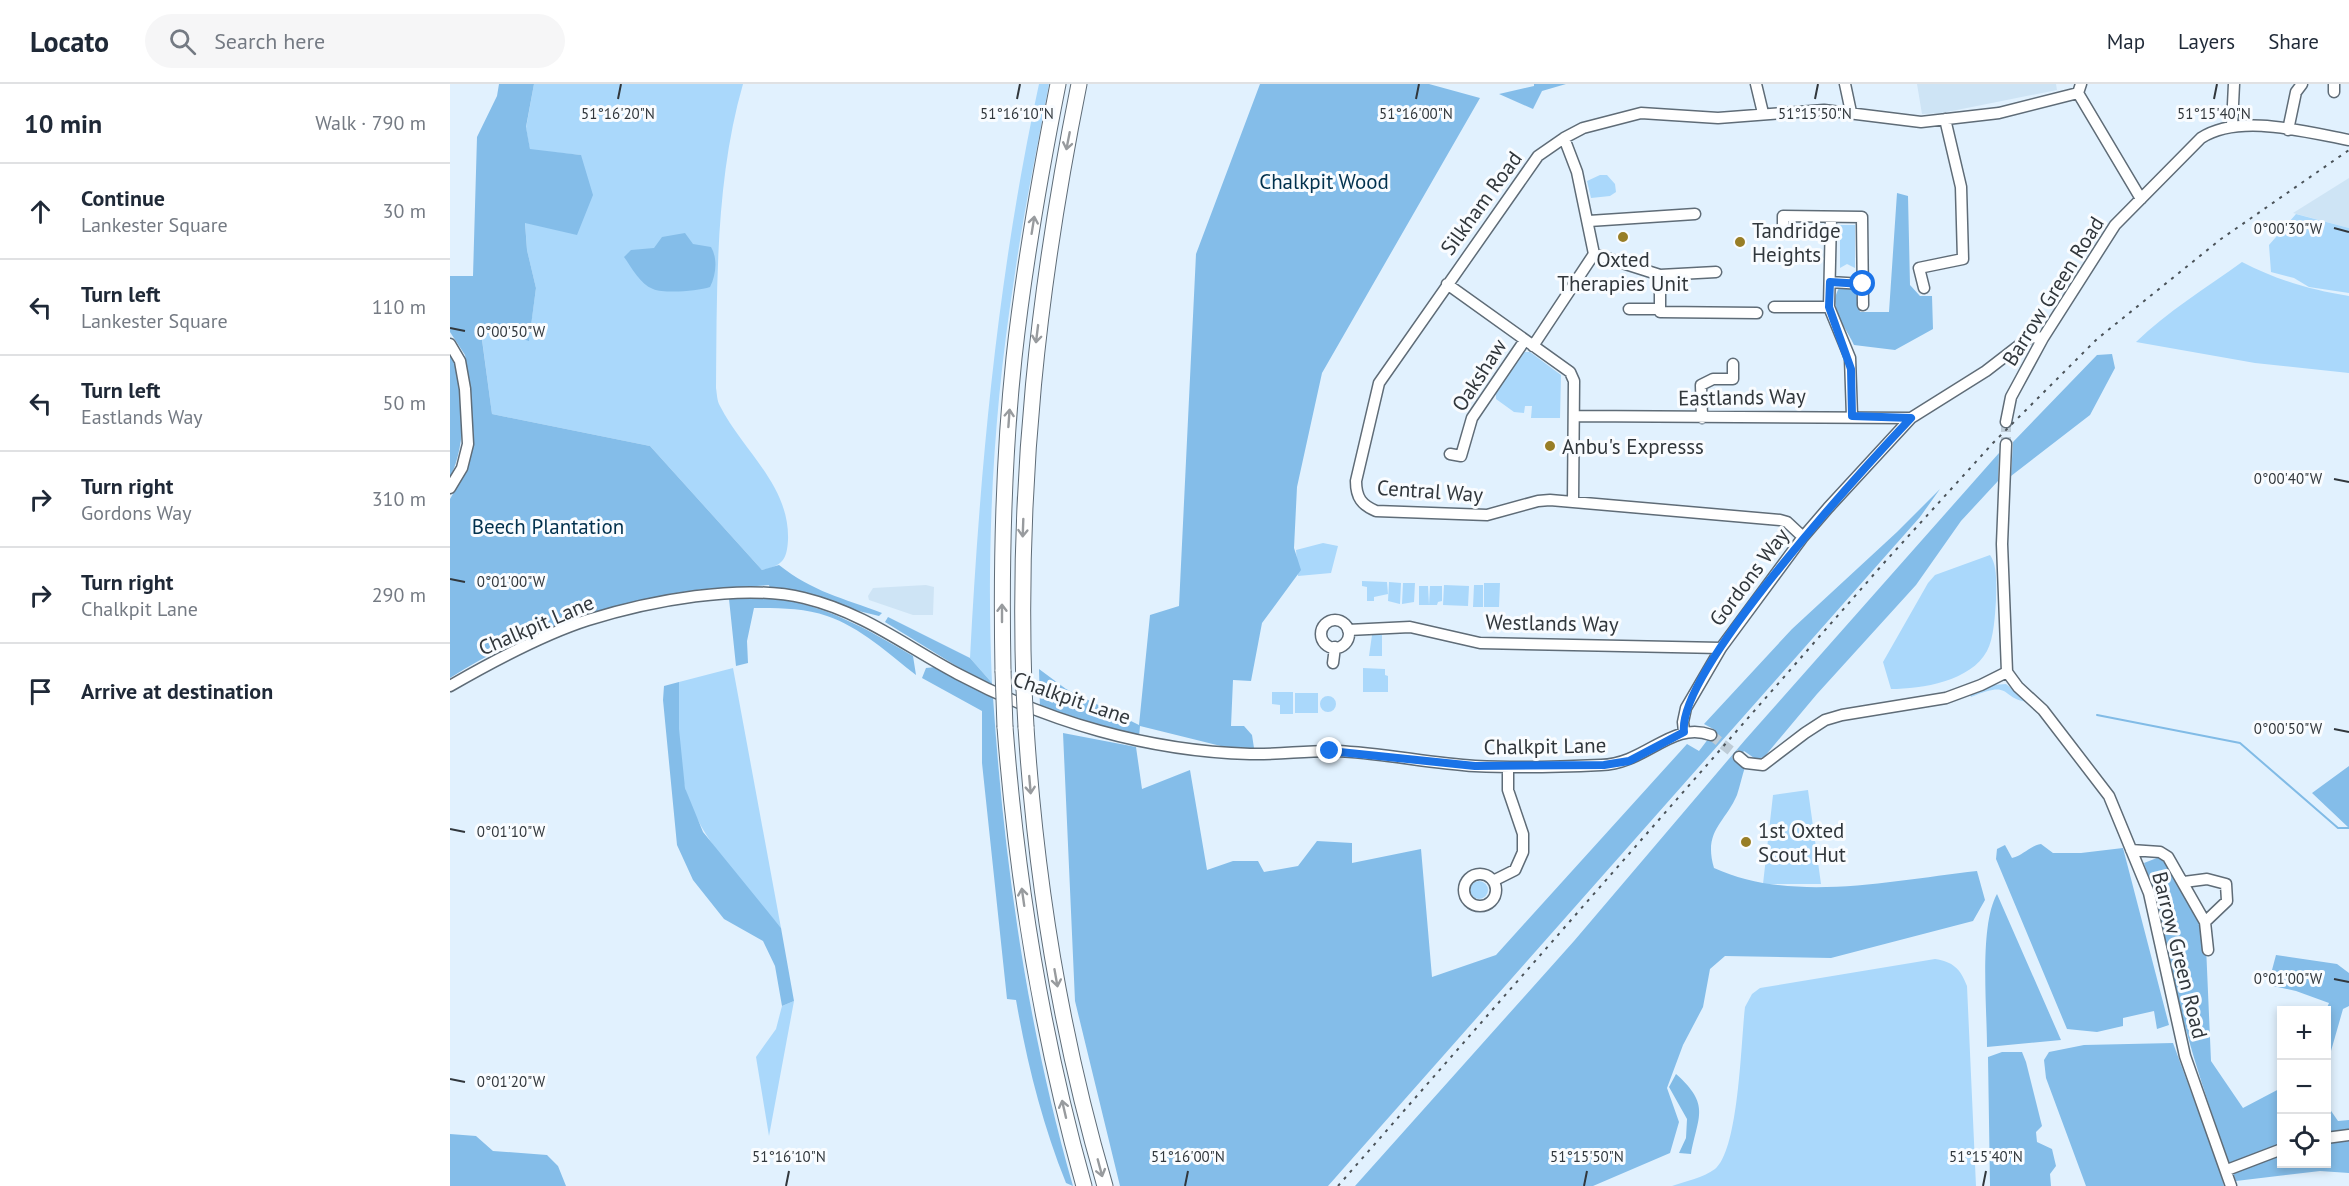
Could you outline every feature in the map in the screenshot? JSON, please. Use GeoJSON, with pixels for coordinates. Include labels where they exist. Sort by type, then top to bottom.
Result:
{"type":"FeatureCollection","features":[{"type":"Feature","properties":{"kind":"highway"},"geometry":{"type":"LineString","coordinates":[[1058,84],[1028,255],[1013,369],[1004,496],[1003,671],[1005,727],[1017,851],[1032,953],[1056,1077],[1084,1186]]}},
{"type":"Feature","properties":{"kind":"highway"},"geometry":{"type":"LineString","coordinates":[[1079,84],[1044,283],[1032,384],[1022,555],[1024,688],[1037,850],[1052,952],[1071,1053],[1105,1186]]}},
{"type":"Feature","properties":{"kind":"street"},"geometry":{"type":"LineString","coordinates":[[1756,84],[1763,113]]}},
{"type":"Feature","properties":{"kind":"street"},"geometry":{"type":"LineString","coordinates":[[1845,84],[1851,112]]}},
{"type":"Feature","properties":{"kind":"street"},"geometry":{"type":"LineString","coordinates":[[2232,125],[2234,84]]}},
{"type":"Feature","properties":{"kind":"street"},"geometry":{"type":"LineString","coordinates":[[2288,130],[2296,92],[2302,84]]}},
{"type":"Feature","properties":{"kind":"street"},"geometry":{"type":"LineString","coordinates":[[2079,88],[2141,199]]}},
{"type":"Feature","properties":{"kind":"street","name":"Silkham Road"},"geometry":{"type":"LineString","coordinates":[[1447,284],[1538,156],[1583,128],[1641,112],[1718,118],[1824,110],[1921,122],[1998,113],[2079,88]]}},
{"type":"Feature","properties":{"kind":"street"},"geometry":{"type":"LineString","coordinates":[[1924,288],[1919,268],[1963,259],[1960,187],[1945,119]]}},
{"type":"Feature","properties":{"kind":"street","name":"Barrow Green Road"},"geometry":{"type":"LineString","coordinates":[[2006,422],[2011,397],[2043,338],[2092,257],[2115,225],[2201,138],[2232,125],[2255,125],[2349,140]]}},
{"type":"Feature","properties":{"kind":"street"},"geometry":{"type":"LineString","coordinates":[[1529,343],[1594,254],[1589,221],[1571,153],[1564,138]]}},
{"type":"Feature","properties":{"kind":"street"},"geometry":{"type":"LineString","coordinates":[[1589,221],[1695,214]]}},
{"type":"Feature","properties":{"kind":"street"},"geometry":{"type":"LineString","coordinates":[[1783,224],[1783,216],[1862,217],[1863,305]]}},
{"type":"Feature","properties":{"kind":"street"},"geometry":{"type":"LineString","coordinates":[[1831,217],[1829,307],[1850,358],[1852,416]]}},
{"type":"Feature","properties":{"kind":"street"},"geometry":{"type":"LineString","coordinates":[[1594,254],[1660,275],[1716,272]]}},
{"type":"Feature","properties":{"kind":"street"},"geometry":{"type":"LineString","coordinates":[[1660,275],[1660,312],[1757,314]]}},
{"type":"Feature","properties":{"kind":"street"},"geometry":{"type":"LineString","coordinates":[[1830,282],[1863,284]]}},
{"type":"Feature","properties":{"kind":"street"},"geometry":{"type":"LineString","coordinates":[[1447,284],[1570,372],[1574,381],[1573,502]]}},
{"type":"Feature","properties":{"kind":"street","name":"Central Way"},"geometry":{"type":"LineString","coordinates":[[1447,284],[1379,383],[1356,481],[1356,492],[1361,502],[1377,511],[1487,515],[1538,501],[1573,502],[1780,520],[1787,522],[1803,537]]}},
{"type":"Feature","properties":{"kind":"street"},"geometry":{"type":"LineString","coordinates":[[1774,307],[1829,307]]}},
{"type":"Feature","properties":{"kind":"street"},"geometry":{"type":"LineString","coordinates":[[1629,309],[1660,309]]}},
{"type":"Feature","properties":{"kind":"street","name":"Gordons Way"},"geometry":{"type":"LineString","coordinates":[[1684,732],[1686,708],[1721,648],[1803,537],[1911,418],[1986,371],[2030,337],[2043,338]]}},
{"type":"Feature","properties":{"kind":"street","name":"Oakshaw"},"geometry":{"type":"LineString","coordinates":[[1450,454],[1461,456],[1472,418],[1529,343]]}},
{"type":"Feature","properties":{"kind":"street"},"geometry":{"type":"LineString","coordinates":[[450,344],[460,360],[465,389],[468,444],[462,468],[450,488]]}},
{"type":"Feature","properties":{"kind":"street"},"geometry":{"type":"LineString","coordinates":[[1702,418],[1701,385],[1713,379],[1733,379],[1733,364]]}},
{"type":"Feature","properties":{"kind":"street","name":"Eastlands Way"},"geometry":{"type":"LineString","coordinates":[[1574,416],[1911,418]]}},
{"type":"Feature","properties":{"kind":"street"},"geometry":{"type":"LineString","coordinates":[[1739,757],[1746,763],[1763,765],[1826,720],[1853,713],[1946,698],[2007,672],[2004,649],[2002,544],[2006,444]]}},
{"type":"Feature","properties":{"kind":"street","name":"Chalkpit Lane"},"geometry":{"type":"LineString","coordinates":[[450,686],[486,665],[586,620],[701,596],[741,593],[805,598],[876,624],[955,673],[1044,713],[1142,742],[1176,748],[1249,754],[1333,751],[1447,764],[1508,767],[1616,765],[1629,761],[1684,732]]}},
{"type":"Feature","properties":{"kind":"street"},"geometry":{"type":"LineString","coordinates":[[1338,620],[1348,630],[1347,640],[1335,647],[1323,640],[1321,632],[1325,624],[1338,620]]}},
{"type":"Feature","properties":{"kind":"street","name":"Westlands Way"},"geometry":{"type":"LineString","coordinates":[[1348,630],[1410,627],[1480,642],[1721,648]]}},
{"type":"Feature","properties":{"kind":"street"},"geometry":{"type":"LineString","coordinates":[[1333,663],[1335,647]]}},
{"type":"Feature","properties":{"kind":"street","name":"Barrow Green Road"},"geometry":{"type":"LineString","coordinates":[[2007,672],[2018,687],[2043,710],[2109,796],[2149,893],[2185,1056],[2231,1186]]}},
{"type":"Feature","properties":{"kind":"street"},"geometry":{"type":"LineString","coordinates":[[1684,732],[1698,730],[1711,735]]}},
{"type":"Feature","properties":{"kind":"street"},"geometry":{"type":"LineString","coordinates":[[1493,881],[1515,870],[1523,852],[1523,834],[1508,790],[1508,767]]}},
{"type":"Feature","properties":{"kind":"street"},"geometry":{"type":"LineString","coordinates":[[2131,850],[2160,852],[2168,857],[2205,922],[2208,950]]}},
{"type":"Feature","properties":{"kind":"street"},"geometry":{"type":"LineString","coordinates":[[2184,882],[2207,879],[2226,884],[2227,900],[2205,922]]}},
{"type":"Feature","properties":{"kind":"street"},"geometry":{"type":"LineString","coordinates":[[2331,1137],[2349,1135]]}},
{"type":"Feature","properties":{"kind":"street"},"geometry":{"type":"LineString","coordinates":[[2227,1170],[2277,1151]]}},
{"type":"Feature","properties":{"kind":"shaded area"},"geometry":{"type":"Polygon","coordinates":[[[534,84],[743,84],[727,158],[722,196],[716,388],[720,406],[763,470],[781,503],[787,521],[788,540],[785,557],[779,564],[762,570],[650,446],[492,414],[480,324],[529,340],[536,288],[527,250],[525,222],[581,155],[530,150],[526,128],[534,84]]]}},
{"type":"Feature","properties":{"kind":"shaded area"},"geometry":{"type":"Polygon","coordinates":[[[1039,84],[1049,84],[1018,256],[996,431],[990,582],[992,683],[970,658],[979,514],[993,370],[1012,226],[1039,84]]]}},
{"type":"Feature","properties":{"kind":"shaded area"},"geometry":{"type":"Polygon","coordinates":[[[1917,84],[2056,84],[2057,90],[1942,113],[1922,114],[1917,84]]]}},
{"type":"Feature","properties":{"kind":"shaded area"},"geometry":{"type":"Polygon","coordinates":[[[1600,175],[1607,175],[1615,184],[1616,192],[1610,196],[1591,198],[1587,181],[1600,175]]]}},
{"type":"Feature","properties":{"kind":"shaded area"},"geometry":{"type":"Polygon","coordinates":[[[2349,178],[2349,228],[2293,213],[2349,178]]]}},
{"type":"Feature","properties":{"kind":"shaded area"},"geometry":{"type":"Polygon","coordinates":[[[2296,214],[2349,228],[2349,293],[2309,287],[2294,278],[2271,272],[2269,245],[2296,214]]]}},
{"type":"Feature","properties":{"kind":"shaded area"},"geometry":{"type":"Polygon","coordinates":[[[1840,225],[1855,225],[1855,268],[1847,264],[1840,268],[1840,225]]]}},
{"type":"Feature","properties":{"kind":"shaded area"},"geometry":{"type":"Polygon","coordinates":[[[2242,262],[2294,284],[2349,296],[2349,373],[2255,363],[2136,342],[2174,310],[2242,262]]]}},
{"type":"Feature","properties":{"kind":"shaded area"},"geometry":{"type":"Polygon","coordinates":[[[1524,352],[1530,352],[1561,375],[1560,418],[1531,418],[1532,406],[1525,406],[1524,413],[1514,412],[1496,399],[1496,391],[1524,352]]]}},
{"type":"Feature","properties":{"kind":"shaded area"},"geometry":{"type":"Polygon","coordinates":[[[1323,543],[1338,546],[1331,573],[1298,576],[1296,550],[1323,543]]]}},
{"type":"Feature","properties":{"kind":"shaded area"},"geometry":{"type":"Polygon","coordinates":[[[1990,555],[1996,577],[1995,619],[1989,646],[1980,661],[1970,670],[1945,681],[1931,685],[1891,689],[1883,662],[1928,583],[1935,575],[1990,555]]]}},
{"type":"Feature","properties":{"kind":"shaded area"},"geometry":{"type":"Polygon","coordinates":[[[1362,581],[1387,582],[1388,594],[1374,597],[1374,601],[1367,601],[1367,587],[1362,586],[1362,581]]]}},
{"type":"Feature","properties":{"kind":"shaded area"},"geometry":{"type":"Polygon","coordinates":[[[1389,582],[1401,583],[1400,604],[1388,601],[1389,582]]]}},
{"type":"Feature","properties":{"kind":"shaded area"},"geometry":{"type":"Polygon","coordinates":[[[1403,583],[1415,583],[1414,602],[1402,604],[1403,583]]]}},
{"type":"Feature","properties":{"kind":"shaded area"},"geometry":{"type":"Polygon","coordinates":[[[1484,583],[1500,583],[1499,607],[1484,607],[1484,583]]]}},
{"type":"Feature","properties":{"kind":"shaded area"},"geometry":{"type":"Polygon","coordinates":[[[926,585],[934,587],[933,615],[913,615],[869,600],[868,596],[873,588],[926,585]]]}},
{"type":"Feature","properties":{"kind":"shaded area"},"geometry":{"type":"Polygon","coordinates":[[[1444,585],[1469,586],[1468,606],[1443,605],[1444,585]]]}},
{"type":"Feature","properties":{"kind":"shaded area"},"geometry":{"type":"Polygon","coordinates":[[[1474,585],[1483,585],[1483,607],[1473,607],[1474,585]]]}},
{"type":"Feature","properties":{"kind":"shaded area"},"geometry":{"type":"Polygon","coordinates":[[[1419,586],[1428,586],[1429,605],[1419,605],[1419,586]]]}},
{"type":"Feature","properties":{"kind":"shaded area"},"geometry":{"type":"Polygon","coordinates":[[[1430,586],[1442,586],[1442,601],[1437,605],[1429,605],[1430,586]]]}},
{"type":"Feature","properties":{"kind":"shaded area"},"geometry":{"type":"Polygon","coordinates":[[[1372,635],[1382,635],[1382,656],[1369,656],[1372,635]]]}},
{"type":"Feature","properties":{"kind":"shaded area"},"geometry":{"type":"Polygon","coordinates":[[[733,668],[781,928],[739,880],[700,825],[691,806],[682,775],[679,682],[733,668]]]}},
{"type":"Feature","properties":{"kind":"shaded area"},"geometry":{"type":"Polygon","coordinates":[[[1363,668],[1385,669],[1385,675],[1388,676],[1388,692],[1363,692],[1363,668]]]}},
{"type":"Feature","properties":{"kind":"shaded area"},"geometry":{"type":"Polygon","coordinates":[[[2006,684],[2028,702],[2000,690],[1984,692],[1971,697],[1970,695],[1993,685],[2006,684]]]}},
{"type":"Feature","properties":{"kind":"shaded area"},"geometry":{"type":"Polygon","coordinates":[[[1272,692],[1293,692],[1293,714],[1280,714],[1280,705],[1272,704],[1272,692]]]}},
{"type":"Feature","properties":{"kind":"shaded area"},"geometry":{"type":"Polygon","coordinates":[[[1295,693],[1318,693],[1318,713],[1295,713],[1295,693]]]}},
{"type":"Feature","properties":{"kind":"shaded area"},"geometry":{"type":"Polygon","coordinates":[[[1328,696],[1336,704],[1328,712],[1320,704],[1328,696]]]}},
{"type":"Feature","properties":{"kind":"shaded area"},"geometry":{"type":"Polygon","coordinates":[[[1808,790],[1821,884],[1763,884],[1773,795],[1808,790]]]}},
{"type":"Feature","properties":{"kind":"shaded area"},"geometry":{"type":"Polygon","coordinates":[[[1479,881],[1485,884],[1488,890],[1485,896],[1479,899],[1473,896],[1470,890],[1473,884],[1479,881]]]}},
{"type":"Feature","properties":{"kind":"shaded area"},"geometry":{"type":"Polygon","coordinates":[[[1935,959],[1955,967],[1967,986],[1976,1186],[1672,1186],[1710,1172],[1723,1158],[1738,1093],[1745,1007],[1752,994],[1760,988],[1935,959]]]}},
{"type":"Feature","properties":{"kind":"shaded area"},"geometry":{"type":"Polygon","coordinates":[[[794,1001],[769,1136],[756,1057],[776,1029],[782,1006],[794,1001]]]}},
{"type":"Feature","properties":{"kind":"shaded area"},"geometry":{"type":"Polygon","coordinates":[[[1676,1074],[1694,1094],[1698,1103],[1699,1120],[1691,1154],[1679,1153],[1686,1138],[1687,1119],[1669,1087],[1676,1074]]]}},
{"type":"Feature","properties":{"kind":"green space","name":"Beech Plantation"},"geometry":{"type":"Polygon","coordinates":[[[499,84],[534,84],[526,127],[530,149],[581,155],[593,195],[577,235],[525,223],[527,250],[536,288],[529,341],[480,325],[492,414],[650,446],[762,570],[779,565],[816,588],[882,613],[879,616],[770,589],[769,585],[688,591],[648,599],[559,625],[503,648],[450,678],[450,499],[467,469],[474,444],[465,355],[450,332],[450,276],[473,276],[477,137],[497,96],[499,84]]]}},
{"type":"Feature","properties":{"kind":"green space","name":"Chalkpit Wood"},"geometry":{"type":"Polygon","coordinates":[[[1260,84],[1429,84],[1480,98],[1322,373],[1297,487],[1294,548],[1301,570],[1262,623],[1251,681],[1233,680],[1231,726],[1244,726],[1252,735],[1254,748],[1229,748],[1140,726],[1139,737],[1040,710],[1039,669],[1066,689],[1139,725],[1150,615],[1179,606],[1196,254],[1260,84]]]}},
{"type":"Feature","properties":{"kind":"green space"},"geometry":{"type":"Polygon","coordinates":[[[1534,84],[1566,84],[1542,91],[1533,109],[1499,94],[1534,86],[1534,84]]]}},
{"type":"Feature","properties":{"kind":"green space"},"geometry":{"type":"Polygon","coordinates":[[[1897,193],[1908,196],[1910,285],[1920,296],[1932,296],[1933,329],[1895,350],[1854,345],[1836,310],[1836,295],[1839,288],[1848,287],[1856,293],[1860,312],[1889,312],[1897,193]]]}},
{"type":"Feature","properties":{"kind":"green space"},"geometry":{"type":"Polygon","coordinates":[[[685,233],[693,244],[711,247],[715,257],[715,267],[710,287],[698,290],[658,291],[648,287],[640,280],[624,257],[631,250],[654,248],[662,237],[685,233]]]}},
{"type":"Feature","properties":{"kind":"green space"},"geometry":{"type":"Polygon","coordinates":[[[450,353],[460,381],[463,415],[459,450],[450,477],[450,353]]]}},
{"type":"Feature","properties":{"kind":"green space"},"geometry":{"type":"Polygon","coordinates":[[[2112,354],[2115,368],[2090,415],[2011,476],[2013,442],[2097,355],[2112,354]]]}},
{"type":"Feature","properties":{"kind":"green space"},"geometry":{"type":"Polygon","coordinates":[[[1999,453],[1998,481],[1961,521],[1916,585],[1817,694],[1765,756],[1757,760],[1744,751],[1735,762],[1745,767],[1737,795],[1717,828],[1711,845],[1714,868],[1744,879],[1776,885],[1844,886],[1977,871],[1985,900],[1973,921],[1831,958],[1725,956],[1710,969],[1703,1007],[1683,1045],[1667,1088],[1679,1122],[1670,1153],[1593,1186],[1355,1186],[1574,941],[1745,740],[1999,453]]]}},
{"type":"Feature","properties":{"kind":"green space"},"geometry":{"type":"Polygon","coordinates":[[[1940,489],[1920,517],[1328,1186],[1120,1186],[1075,1001],[1063,733],[1136,747],[1142,789],[1190,770],[1207,870],[1233,861],[1258,861],[1264,872],[1298,866],[1317,841],[1352,843],[1352,863],[1421,849],[1432,977],[1496,955],[1687,744],[1699,751],[1715,730],[1704,724],[1792,629],[1940,489]]]}},
{"type":"Feature","properties":{"kind":"green space"},"geometry":{"type":"Polygon","coordinates":[[[771,598],[827,612],[879,636],[913,656],[916,675],[874,642],[839,621],[809,611],[782,608],[754,608],[747,641],[748,663],[736,666],[729,599],[771,598]]]}},
{"type":"Feature","properties":{"kind":"green space"},"geometry":{"type":"Polygon","coordinates":[[[888,617],[970,658],[992,683],[992,688],[885,622],[888,617]]]}},
{"type":"Feature","properties":{"kind":"green space"},"geometry":{"type":"Polygon","coordinates":[[[936,667],[993,697],[1004,821],[1020,943],[1043,1065],[1073,1186],[1066,1183],[1043,1115],[1030,1070],[1016,1000],[1007,999],[982,763],[982,711],[922,678],[926,668],[936,667]]]}},
{"type":"Feature","properties":{"kind":"green space"},"geometry":{"type":"Polygon","coordinates":[[[679,682],[679,729],[685,788],[703,832],[781,928],[794,1001],[782,1006],[775,966],[763,941],[724,919],[693,880],[677,845],[663,700],[664,686],[679,682]]]}},
{"type":"Feature","properties":{"kind":"green space"},"geometry":{"type":"Polygon","coordinates":[[[2349,766],[2349,828],[2312,793],[2349,766]]]}},
{"type":"Feature","properties":{"kind":"green space"},"geometry":{"type":"Polygon","coordinates":[[[2041,844],[2053,853],[2081,853],[2123,848],[2169,1025],[2157,1029],[2154,1011],[2123,1018],[2123,1026],[2097,1032],[2067,1029],[1996,859],[1997,849],[2005,845],[2012,858],[2041,844]]]}},
{"type":"Feature","properties":{"kind":"green space"},"geometry":{"type":"Polygon","coordinates":[[[2162,856],[2195,906],[2206,946],[2211,1061],[2243,1108],[2277,1090],[2277,1168],[2331,1168],[2331,1111],[2338,1121],[2349,1120],[2349,1173],[2320,1171],[2236,1181],[2189,1040],[2154,895],[2144,863],[2162,856]]]}},
{"type":"Feature","properties":{"kind":"green space"},"geometry":{"type":"Polygon","coordinates":[[[1997,894],[2061,1040],[1987,1047],[1986,946],[1991,908],[1997,894]]]}},
{"type":"Feature","properties":{"kind":"green space"},"geometry":{"type":"Polygon","coordinates":[[[2276,955],[2337,964],[2349,973],[2349,1006],[2343,1009],[2331,1051],[2331,1006],[2328,1006],[2329,1003],[2296,991],[2268,985],[2276,955]]]}},
{"type":"Feature","properties":{"kind":"green space"},"geometry":{"type":"Polygon","coordinates":[[[2173,1043],[2224,1186],[2086,1186],[2046,1078],[2044,1060],[2049,1052],[2084,1045],[2173,1043]]]}},
{"type":"Feature","properties":{"kind":"green space"},"geometry":{"type":"Polygon","coordinates":[[[2002,1052],[2022,1052],[2026,1062],[2042,1126],[2036,1132],[2037,1142],[2052,1149],[2056,1166],[2050,1174],[2051,1186],[1990,1186],[1988,1057],[2002,1052]]]}},
{"type":"Feature","properties":{"kind":"green space"},"geometry":{"type":"Polygon","coordinates":[[[450,1134],[476,1136],[493,1151],[547,1155],[558,1166],[566,1186],[450,1186],[450,1134]]]}},
{"type":"Feature","properties":{"kind":"waterway"},"geometry":{"type":"LineString","coordinates":[[2097,715],[2240,743],[2338,828],[2349,828]]}},
{"type":"Feature","properties":{"kind":"tunnel"},"geometry":{"type":"LineString","coordinates":[[2006,422],[2006,444]]}},
{"type":"Feature","properties":{"kind":"tunnel"},"geometry":{"type":"LineString","coordinates":[[1711,735],[1739,757]]}},
{"type":"Feature","properties":{"kind":"railway"},"geometry":{"type":"LineString","coordinates":[[1338,1186],[1883,564],[1993,443],[2097,339],[2221,239],[2349,150]]}},
{"type":"Feature","properties":{"kind":"place","name":"Oxted Therapies Unit"},"geometry":{"type":"Point","coordinates":[1623,237]}},
{"type":"Feature","properties":{"kind":"place","name":"Tandridge Heights"},"geometry":{"type":"Point","coordinates":[1740,242]}},
{"type":"Feature","properties":{"kind":"place","name":"Anbu's Expresss"},"geometry":{"type":"Point","coordinates":[1550,446]}},
{"type":"Feature","properties":{"kind":"place","name":"1st Oxted Scout Hut"},"geometry":{"type":"Point","coordinates":[1746,842]}},
{"type":"Feature","properties":{"kind":"route"},"geometry":{"type":"LineString","coordinates":[[1330,751],[1369,753],[1475,766],[1616,765],[1629,761],[1684,732],[1683,717],[1686,708],[1721,648],[1803,537],[1911,418],[1852,416],[1850,358],[1829,307],[1830,282],[1863,284]]}}]}
